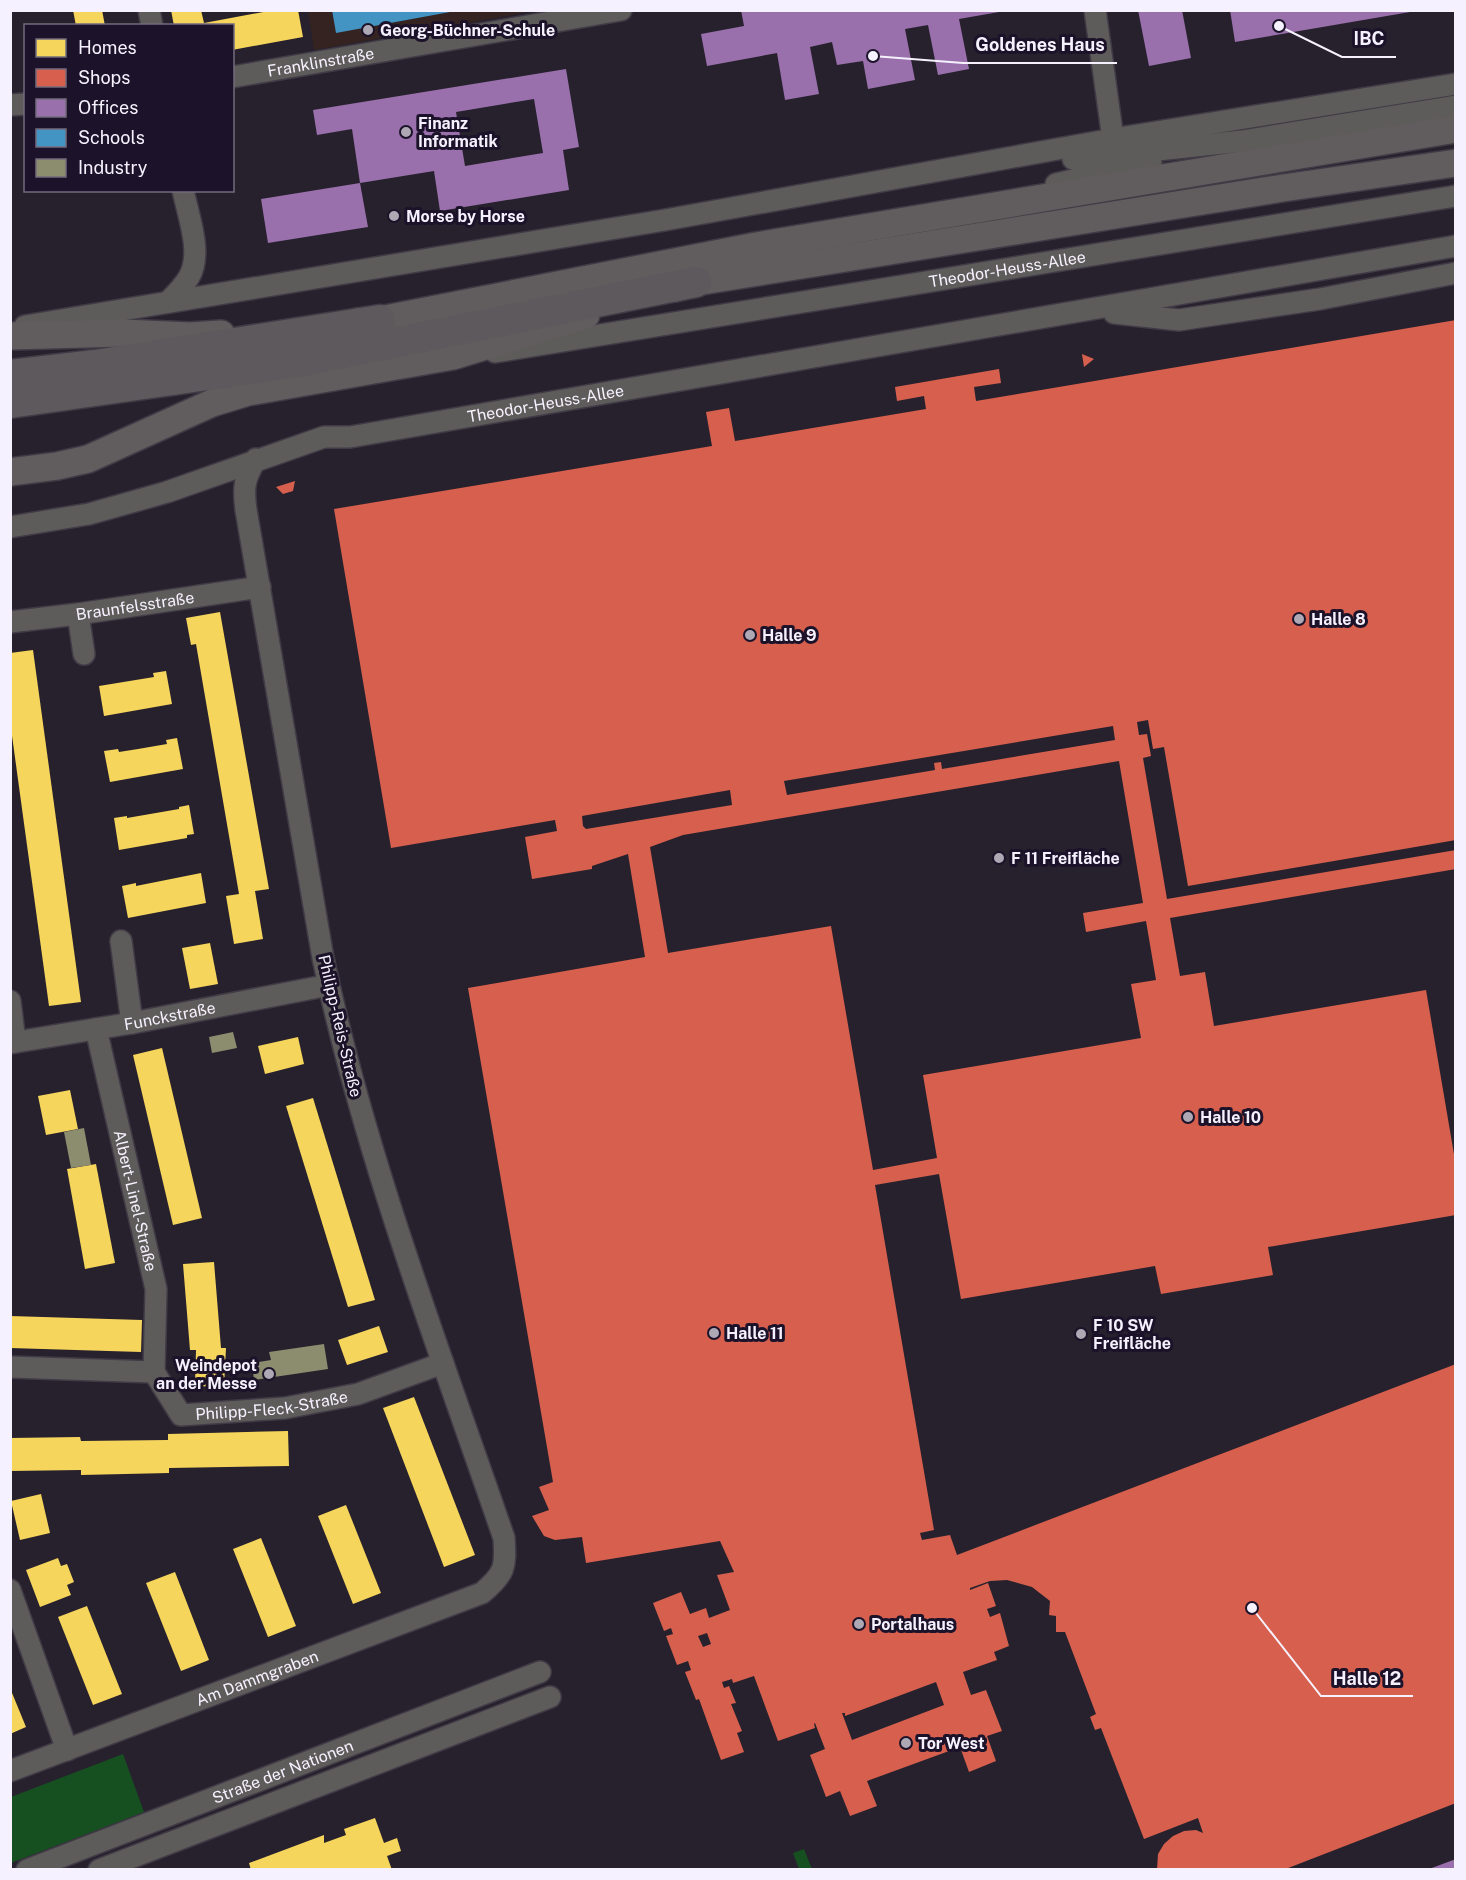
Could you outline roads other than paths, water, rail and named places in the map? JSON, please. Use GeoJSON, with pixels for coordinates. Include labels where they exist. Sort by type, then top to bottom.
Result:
{"type":"FeatureCollection","features":[{"type":"Feature","properties":{"kind":"highway","name":"Theodor-Heuss-Allee"},"geometry":{"type":"LineString","coordinates":[[10,403],[298,362],[696,282]]}},
{"type":"Feature","properties":{"kind":"highway"},"geometry":{"type":"LineString","coordinates":[[10,375],[95,365],[380,320]]}},
{"type":"Feature","properties":{"kind":"main road"},"geometry":{"type":"LineString","coordinates":[[10,336],[123,333],[214,334],[380,320],[756,246],[1455,129]]}},
{"type":"Feature","properties":{"kind":"main road","name":"Theodor-Heuss-Allee"},"geometry":{"type":"LineString","coordinates":[[10,472],[57,466],[88,459],[212,403],[248,392],[453,356],[696,282],[1283,188],[1455,163]]}},
{"type":"Feature","properties":{"kind":"street","name":"Franklinstraße"},"geometry":{"type":"LineString","coordinates":[[234,77],[621,10]]}},
{"type":"Feature","properties":{"kind":"street"},"geometry":{"type":"LineString","coordinates":[[1095,10],[1113,139]]}},
{"type":"Feature","properties":{"kind":"street"},"geometry":{"type":"LineString","coordinates":[[10,328],[664,220],[1113,139],[1455,84]]}},
{"type":"Feature","properties":{"kind":"street"},"geometry":{"type":"LineString","coordinates":[[860,229],[1242,141],[1455,105]]}},
{"type":"Feature","properties":{"kind":"street"},"geometry":{"type":"LineString","coordinates":[[896,178],[1242,141]]}},
{"type":"Feature","properties":{"kind":"street"},"geometry":{"type":"LineString","coordinates":[[168,303],[184,284],[194,266],[194,248],[183,192]]}},
{"type":"Feature","properties":{"kind":"street","name":"Theodor-Heuss-Allee"},"geometry":{"type":"LineString","coordinates":[[453,356],[520,349],[1455,196]]}},
{"type":"Feature","properties":{"kind":"street","name":"Theodor-Heuss-Allee"},"geometry":{"type":"LineString","coordinates":[[10,527],[89,514],[167,492],[324,437],[350,436],[1455,246]]}},
{"type":"Feature","properties":{"kind":"street","name":"Theodor-Heuss-Allee"},"geometry":{"type":"LineString","coordinates":[[1090,310],[1179,320],[1320,298],[1455,273]]}},
{"type":"Feature","properties":{"kind":"street","name":"Philipp-Reis-Straße"},"geometry":{"type":"LineString","coordinates":[[256,459],[243,489],[329,985],[376,1163],[504,1538],[505,1558],[500,1578]]}},
{"type":"Feature","properties":{"kind":"street","name":"Braunfelsstraße"},"geometry":{"type":"LineString","coordinates":[[10,622],[260,587]]}},
{"type":"Feature","properties":{"kind":"street"},"geometry":{"type":"LineString","coordinates":[[78,614],[84,654]]}},
{"type":"Feature","properties":{"kind":"street"},"geometry":{"type":"LineString","coordinates":[[121,941],[132,1023]]}},
{"type":"Feature","properties":{"kind":"street","name":"Funckstraße"},"geometry":{"type":"LineString","coordinates":[[13,1043],[132,1023],[329,985]]}},
{"type":"Feature","properties":{"kind":"street"},"geometry":{"type":"LineString","coordinates":[[10,1001],[13,1043]]}},
{"type":"Feature","properties":{"kind":"street","name":"Albert-Linel-Straße"},"geometry":{"type":"LineString","coordinates":[[96,1029],[156,1289],[154,1372]]}},
{"type":"Feature","properties":{"kind":"street","name":"Philipp-Fleck-Straße"},"geometry":{"type":"LineString","coordinates":[[154,1372],[181,1415],[285,1408],[358,1394],[443,1363]]}},
{"type":"Feature","properties":{"kind":"street"},"geometry":{"type":"LineString","coordinates":[[10,1367],[154,1372]]}},
{"type":"Feature","properties":{"kind":"street","name":"Am Dammgraben"},"geometry":{"type":"LineString","coordinates":[[10,1771],[482,1593],[500,1578]]}},
{"type":"Feature","properties":{"kind":"street"},"geometry":{"type":"LineString","coordinates":[[10,1590],[67,1750]]}},
{"type":"Feature","properties":{"kind":"street","name":"Straße der Nationen"},"geometry":{"type":"LineString","coordinates":[[27,1869],[540,1672]]}},
{"type":"Feature","properties":{"kind":"street","name":"Straße der Nationen"},"geometry":{"type":"LineString","coordinates":[[99,1869],[550,1697]]}},
{"type":"Feature","properties":{"kind":"place","name":"IBC"},"geometry":{"type":"Point","coordinates":[1279,26]}},
{"type":"Feature","properties":{"kind":"place","name":"Georg-Büchner-Schule"},"geometry":{"type":"Point","coordinates":[368,30]}},
{"type":"Feature","properties":{"kind":"place","name":"Goldenes Haus"},"geometry":{"type":"Point","coordinates":[873,56]}},
{"type":"Feature","properties":{"kind":"place","name":"Finanz Informatik"},"geometry":{"type":"Point","coordinates":[406,132]}},
{"type":"Feature","properties":{"kind":"place","name":"Morse by Horse"},"geometry":{"type":"Point","coordinates":[394,216]}},
{"type":"Feature","properties":{"kind":"place","name":"Halle 8"},"geometry":{"type":"Point","coordinates":[1299,619]}},
{"type":"Feature","properties":{"kind":"place","name":"Halle 9"},"geometry":{"type":"Point","coordinates":[750,635]}},
{"type":"Feature","properties":{"kind":"place","name":"F 11 Freifläche"},"geometry":{"type":"Point","coordinates":[999,858]}},
{"type":"Feature","properties":{"kind":"place","name":"Halle 10"},"geometry":{"type":"Point","coordinates":[1188,1117]}},
{"type":"Feature","properties":{"kind":"place","name":"Halle 11"},"geometry":{"type":"Point","coordinates":[714,1333]}},
{"type":"Feature","properties":{"kind":"place","name":"F 10 SW Freifläche"},"geometry":{"type":"Point","coordinates":[1081,1334]}},
{"type":"Feature","properties":{"kind":"place","name":"Weindepot an der Messe"},"geometry":{"type":"Point","coordinates":[269,1374]}},
{"type":"Feature","properties":{"kind":"place","name":"Halle 12"},"geometry":{"type":"Point","coordinates":[1252,1608]}},
{"type":"Feature","properties":{"kind":"place","name":"Portalhaus"},"geometry":{"type":"Point","coordinates":[859,1624]}},
{"type":"Feature","properties":{"kind":"place","name":"Tor West"},"geometry":{"type":"Point","coordinates":[906,1743]}}]}
